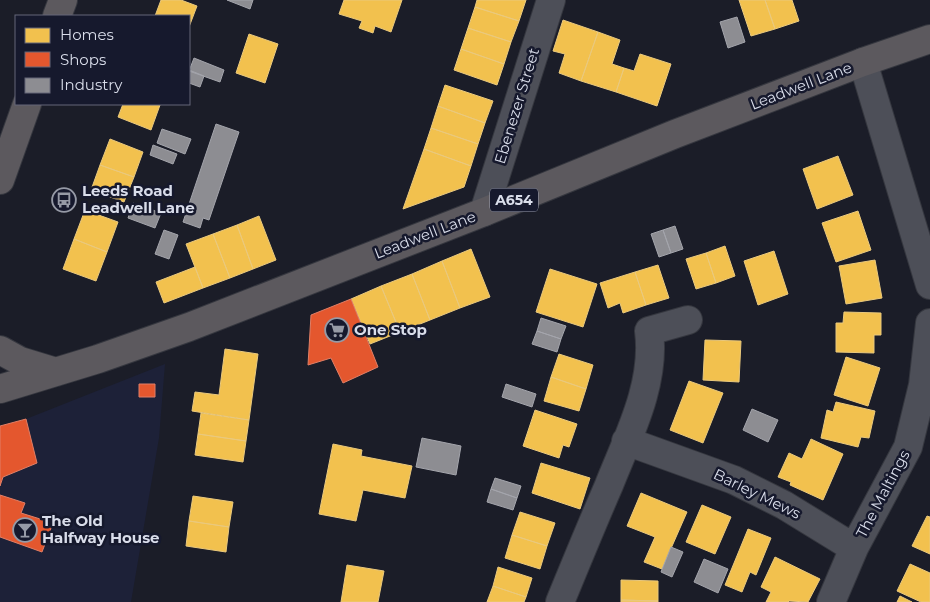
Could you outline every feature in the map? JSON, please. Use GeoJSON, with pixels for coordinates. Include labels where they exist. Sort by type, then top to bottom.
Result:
{"type":"FeatureCollection","features":[{"type":"Feature","properties":{"kind":"main road"},"geometry":{"type":"LineString","coordinates":[[57,15],[63,0]]}},
{"type":"Feature","properties":{"kind":"main road","name":"Leadwell Lane"},"geometry":{"type":"LineString","coordinates":[[0,389],[98,359],[189,326],[484,212],[675,134],[863,62],[930,39]]}},
{"type":"Feature","properties":{"kind":"main road"},"geometry":{"type":"LineString","coordinates":[[0,180],[27,105]]}},
{"type":"Feature","properties":{"kind":"main road"},"geometry":{"type":"LineString","coordinates":[[0,350],[20,361],[56,372]]}},
{"type":"Feature","properties":{"kind":"street","name":"Ebenezer Street"},"geometry":{"type":"LineString","coordinates":[[484,212],[551,0]]}},
{"type":"Feature","properties":{"kind":"street"},"geometry":{"type":"LineString","coordinates":[[863,62],[930,285]]}},
{"type":"Feature","properties":{"kind":"street"},"geometry":{"type":"LineString","coordinates":[[560,602],[645,390],[650,356],[649,331],[688,320]]}},
{"type":"Feature","properties":{"kind":"street","name":"The Maltings"},"geometry":{"type":"LineString","coordinates":[[831,602],[854,548],[908,446],[923,385],[930,323]]}},
{"type":"Feature","properties":{"kind":"street","name":"Barley Mews"},"geometry":{"type":"LineString","coordinates":[[626,441],[734,480],[784,505],[854,548]]}},
{"type":"Feature","properties":{"kind":"shaded area"},"geometry":{"type":"Polygon","coordinates":[[[165,364],[159,438],[131,602],[0,602],[0,426],[26,419],[165,364]]]}},
{"type":"Feature","properties":{"kind":"building: Homes"},"geometry":{"type":"Polygon","coordinates":[[[161,0],[181,0],[197,6],[190,24],[190,15],[155,15],[161,0]]]}},
{"type":"Feature","properties":{"kind":"building: Homes"},"geometry":{"type":"Polygon","coordinates":[[[344,0],[402,0],[391,32],[375,26],[373,33],[359,28],[362,21],[339,14],[344,0]]]}},
{"type":"Feature","properties":{"kind":"building: Homes"},"geometry":{"type":"Polygon","coordinates":[[[477,0],[526,0],[519,21],[475,7],[477,0]]]}},
{"type":"Feature","properties":{"kind":"building: Homes"},"geometry":{"type":"Polygon","coordinates":[[[739,0],[765,0],[775,29],[751,36],[739,0]]]}},
{"type":"Feature","properties":{"kind":"building: Homes"},"geometry":{"type":"Polygon","coordinates":[[[765,0],[792,0],[799,21],[775,29],[765,0]]]}},
{"type":"Feature","properties":{"kind":"building: Homes"},"geometry":{"type":"Polygon","coordinates":[[[475,7],[519,21],[511,42],[468,28],[475,7]]]}},
{"type":"Feature","properties":{"kind":"building: Homes"},"geometry":{"type":"Polygon","coordinates":[[[563,20],[598,32],[581,81],[559,73],[565,54],[553,51],[563,20]]]}},
{"type":"Feature","properties":{"kind":"building: Homes"},"geometry":{"type":"Polygon","coordinates":[[[468,28],[511,42],[504,64],[461,49],[468,28]]]}},
{"type":"Feature","properties":{"kind":"building: Homes"},"geometry":{"type":"Polygon","coordinates":[[[598,32],[620,40],[612,64],[624,68],[616,92],[581,81],[598,32]]]}},
{"type":"Feature","properties":{"kind":"building: Homes"},"geometry":{"type":"Polygon","coordinates":[[[249,34],[278,44],[265,83],[236,73],[249,34]]]}},
{"type":"Feature","properties":{"kind":"building: Homes"},"geometry":{"type":"Polygon","coordinates":[[[461,49],[504,64],[497,85],[454,70],[461,49]]]}},
{"type":"Feature","properties":{"kind":"building: Homes"},"geometry":{"type":"Polygon","coordinates":[[[640,54],[671,64],[657,106],[616,92],[624,68],[634,71],[640,54]]]}},
{"type":"Feature","properties":{"kind":"building: Homes"},"geometry":{"type":"Polygon","coordinates":[[[445,85],[493,101],[485,123],[438,106],[445,85]]]}},
{"type":"Feature","properties":{"kind":"building: Homes"},"geometry":{"type":"Polygon","coordinates":[[[123,105],[160,105],[151,130],[118,117],[123,105]]]}},
{"type":"Feature","properties":{"kind":"building: Homes"},"geometry":{"type":"Polygon","coordinates":[[[438,106],[485,123],[478,144],[431,128],[438,106]]]}},
{"type":"Feature","properties":{"kind":"building: Homes"},"geometry":{"type":"Polygon","coordinates":[[[431,128],[478,144],[471,166],[424,149],[431,128]]]}},
{"type":"Feature","properties":{"kind":"building: Homes"},"geometry":{"type":"Polygon","coordinates":[[[110,139],[143,152],[134,177],[100,165],[110,139]]]}},
{"type":"Feature","properties":{"kind":"building: Homes"},"geometry":{"type":"Polygon","coordinates":[[[424,149],[471,166],[464,187],[403,209],[424,149]]]}},
{"type":"Feature","properties":{"kind":"building: Homes"},"geometry":{"type":"Polygon","coordinates":[[[838,156],[853,195],[817,209],[803,169],[838,156]]]}},
{"type":"Feature","properties":{"kind":"building: Homes"},"geometry":{"type":"Polygon","coordinates":[[[100,165],[134,177],[124,202],[91,190],[100,165]]]}},
{"type":"Feature","properties":{"kind":"building: Homes"},"geometry":{"type":"Polygon","coordinates":[[[85,210],[118,222],[107,252],[74,239],[85,210]]]}},
{"type":"Feature","properties":{"kind":"building: Homes"},"geometry":{"type":"Polygon","coordinates":[[[858,211],[871,250],[836,262],[822,223],[858,211]]]}},
{"type":"Feature","properties":{"kind":"building: Homes"},"geometry":{"type":"Polygon","coordinates":[[[259,216],[276,260],[253,269],[237,225],[259,216]]]}},
{"type":"Feature","properties":{"kind":"building: Homes"},"geometry":{"type":"Polygon","coordinates":[[[237,225],[253,269],[230,278],[213,234],[237,225]]]}},
{"type":"Feature","properties":{"kind":"building: Homes"},"geometry":{"type":"Polygon","coordinates":[[[213,234],[230,278],[203,288],[186,244],[213,234]]]}},
{"type":"Feature","properties":{"kind":"building: Homes"},"geometry":{"type":"Polygon","coordinates":[[[74,239],[107,252],[96,281],[63,269],[74,239]]]}},
{"type":"Feature","properties":{"kind":"building: Homes"},"geometry":{"type":"Polygon","coordinates":[[[725,246],[735,276],[716,283],[706,253],[725,246]]]}},
{"type":"Feature","properties":{"kind":"building: Homes"},"geometry":{"type":"Polygon","coordinates":[[[471,249],[490,297],[460,308],[442,261],[471,249]]]}},
{"type":"Feature","properties":{"kind":"building: Homes"},"geometry":{"type":"Polygon","coordinates":[[[774,251],[788,294],[758,305],[744,261],[774,251]]]}},
{"type":"Feature","properties":{"kind":"building: Homes"},"geometry":{"type":"Polygon","coordinates":[[[706,253],[716,283],[696,289],[686,259],[706,253]]]}},
{"type":"Feature","properties":{"kind":"building: Homes"},"geometry":{"type":"Polygon","coordinates":[[[875,260],[882,298],[846,304],[839,266],[875,260]]]}},
{"type":"Feature","properties":{"kind":"building: Homes"},"geometry":{"type":"Polygon","coordinates":[[[442,261],[460,308],[430,320],[412,274],[442,261]]]}},
{"type":"Feature","properties":{"kind":"building: Homes"},"geometry":{"type":"Polygon","coordinates":[[[658,265],[669,298],[646,305],[635,272],[658,265]]]}},
{"type":"Feature","properties":{"kind":"building: Homes"},"geometry":{"type":"Polygon","coordinates":[[[195,267],[203,288],[164,303],[156,282],[195,267]]]}},
{"type":"Feature","properties":{"kind":"building: Homes"},"geometry":{"type":"Polygon","coordinates":[[[550,269],[597,284],[583,327],[536,312],[550,269]]]}},
{"type":"Feature","properties":{"kind":"building: Homes"},"geometry":{"type":"Polygon","coordinates":[[[635,272],[646,305],[623,313],[620,303],[608,308],[600,283],[635,272]]]}},
{"type":"Feature","properties":{"kind":"building: Homes"},"geometry":{"type":"Polygon","coordinates":[[[412,274],[430,320],[400,332],[381,286],[412,274]]]}},
{"type":"Feature","properties":{"kind":"building: Homes"},"geometry":{"type":"Polygon","coordinates":[[[381,286],[400,332],[370,344],[351,299],[381,286]]]}},
{"type":"Feature","properties":{"kind":"building: Homes"},"geometry":{"type":"Polygon","coordinates":[[[844,312],[881,313],[881,335],[874,335],[874,353],[836,352],[836,323],[843,323],[844,312]]]}},
{"type":"Feature","properties":{"kind":"building: Homes"},"geometry":{"type":"Polygon","coordinates":[[[705,340],[741,341],[739,382],[703,380],[705,340]]]}},
{"type":"Feature","properties":{"kind":"building: Homes"},"geometry":{"type":"Polygon","coordinates":[[[225,349],[258,354],[249,420],[192,411],[195,392],[219,395],[225,349]]]}},
{"type":"Feature","properties":{"kind":"building: Homes"},"geometry":{"type":"Polygon","coordinates":[[[559,354],[593,365],[586,389],[551,377],[559,354]]]}},
{"type":"Feature","properties":{"kind":"building: Homes"},"geometry":{"type":"Polygon","coordinates":[[[846,357],[880,368],[868,406],[834,395],[846,357]]]}},
{"type":"Feature","properties":{"kind":"building: Homes"},"geometry":{"type":"Polygon","coordinates":[[[551,377],[586,389],[579,411],[544,401],[551,377]]]}},
{"type":"Feature","properties":{"kind":"building: Homes"},"geometry":{"type":"Polygon","coordinates":[[[689,381],[723,393],[703,443],[670,430],[689,381]]]}},
{"type":"Feature","properties":{"kind":"building: Homes"},"geometry":{"type":"Polygon","coordinates":[[[836,402],[875,411],[869,438],[861,437],[858,447],[821,438],[827,410],[833,412],[836,402]]]}},
{"type":"Feature","properties":{"kind":"building: Homes"},"geometry":{"type":"Polygon","coordinates":[[[535,410],[577,424],[569,447],[563,445],[559,458],[523,446],[535,410]]]}},
{"type":"Feature","properties":{"kind":"building: Homes"},"geometry":{"type":"Polygon","coordinates":[[[201,413],[249,420],[246,441],[198,434],[201,413]]]}},
{"type":"Feature","properties":{"kind":"building: Homes"},"geometry":{"type":"Polygon","coordinates":[[[198,434],[246,441],[243,462],[195,455],[198,434]]]}},
{"type":"Feature","properties":{"kind":"building: Homes"},"geometry":{"type":"Polygon","coordinates":[[[811,439],[843,454],[823,500],[790,485],[791,482],[778,477],[789,453],[802,459],[811,439]]]}},
{"type":"Feature","properties":{"kind":"building: Homes"},"geometry":{"type":"Polygon","coordinates":[[[333,444],[362,450],[361,456],[412,466],[405,498],[363,490],[356,521],[319,514],[333,444]]]}},
{"type":"Feature","properties":{"kind":"building: Homes"},"geometry":{"type":"Polygon","coordinates":[[[541,463],[590,478],[580,509],[532,493],[541,463]]]}},
{"type":"Feature","properties":{"kind":"building: Homes"},"geometry":{"type":"Polygon","coordinates":[[[641,493],[687,512],[662,569],[644,562],[655,537],[627,526],[641,493]]]}},
{"type":"Feature","properties":{"kind":"building: Homes"},"geometry":{"type":"Polygon","coordinates":[[[193,496],[233,502],[229,527],[189,521],[193,496]]]}},
{"type":"Feature","properties":{"kind":"building: Homes"},"geometry":{"type":"Polygon","coordinates":[[[702,505],[731,517],[715,554],[686,542],[702,505]]]}},
{"type":"Feature","properties":{"kind":"building: Homes"},"geometry":{"type":"Polygon","coordinates":[[[520,512],[555,523],[547,546],[512,535],[520,512]]]}},
{"type":"Feature","properties":{"kind":"building: Homes"},"geometry":{"type":"Polygon","coordinates":[[[927,516],[930,517],[930,554],[912,546],[927,516]]]}},
{"type":"Feature","properties":{"kind":"building: Homes"},"geometry":{"type":"Polygon","coordinates":[[[189,521],[229,527],[226,552],[186,546],[189,521]]]}},
{"type":"Feature","properties":{"kind":"building: Homes"},"geometry":{"type":"Polygon","coordinates":[[[748,529],[771,538],[756,575],[750,572],[742,592],[725,585],[748,529]]]}},
{"type":"Feature","properties":{"kind":"building: Homes"},"geometry":{"type":"Polygon","coordinates":[[[512,535],[547,546],[540,569],[505,558],[512,535]]]}},
{"type":"Feature","properties":{"kind":"building: Homes"},"geometry":{"type":"Polygon","coordinates":[[[775,557],[820,579],[808,602],[766,602],[771,592],[761,587],[775,557]]]}},
{"type":"Feature","properties":{"kind":"building: Homes"},"geometry":{"type":"Polygon","coordinates":[[[910,564],[930,573],[930,602],[921,602],[897,591],[910,564]]]}},
{"type":"Feature","properties":{"kind":"building: Homes"},"geometry":{"type":"Polygon","coordinates":[[[347,565],[384,571],[378,602],[341,602],[347,565]]]}},
{"type":"Feature","properties":{"kind":"building: Homes"},"geometry":{"type":"Polygon","coordinates":[[[498,567],[532,578],[526,597],[493,586],[498,567]]]}},
{"type":"Feature","properties":{"kind":"building: Homes"},"geometry":{"type":"Polygon","coordinates":[[[621,580],[658,581],[658,601],[621,600],[621,580]]]}},
{"type":"Feature","properties":{"kind":"building: Homes"},"geometry":{"type":"Polygon","coordinates":[[[493,586],[526,597],[524,602],[487,602],[493,586]]]}},
{"type":"Feature","properties":{"kind":"building: Homes"},"geometry":{"type":"Polygon","coordinates":[[[900,596],[912,602],[897,602],[900,596]]]}},
{"type":"Feature","properties":{"kind":"building: Homes"},"geometry":{"type":"Polygon","coordinates":[[[621,600],[658,601],[658,602],[621,602],[621,600]]]}},
{"type":"Feature","properties":{"kind":"building: Shops","name":"One Stop"},"geometry":{"type":"Polygon","coordinates":[[[351,299],[378,367],[343,383],[331,358],[308,365],[311,315],[351,299]]]}},
{"type":"Feature","properties":{"kind":"building: Shops"},"geometry":{"type":"Polygon","coordinates":[[[139,384],[155,384],[155,397],[139,397],[139,384]]]}},
{"type":"Feature","properties":{"kind":"building: Shops"},"geometry":{"type":"Polygon","coordinates":[[[26,419],[37,463],[3,477],[0,486],[0,426],[26,419]]]}},
{"type":"Feature","properties":{"kind":"building: Shops","name":"The Old Halfway House"},"geometry":{"type":"Polygon","coordinates":[[[0,495],[25,503],[21,513],[53,523],[42,552],[0,537],[0,495]]]}},
{"type":"Feature","properties":{"kind":"building: Industry"},"geometry":{"type":"Polygon","coordinates":[[[227,0],[253,0],[250,9],[227,0]]]}},
{"type":"Feature","properties":{"kind":"building: Industry"},"geometry":{"type":"Polygon","coordinates":[[[737,17],[745,42],[728,48],[720,22],[737,17]]]}},
{"type":"Feature","properties":{"kind":"building: Industry"},"geometry":{"type":"Polygon","coordinates":[[[194,58],[224,70],[220,82],[190,71],[194,58]]]}},
{"type":"Feature","properties":{"kind":"building: Industry"},"geometry":{"type":"Polygon","coordinates":[[[190,70],[204,76],[200,87],[190,83],[190,70]]]}},
{"type":"Feature","properties":{"kind":"building: Industry"},"geometry":{"type":"Polygon","coordinates":[[[216,124],[239,132],[209,220],[203,218],[200,228],[183,222],[216,124]]]}},
{"type":"Feature","properties":{"kind":"building: Industry"},"geometry":{"type":"Polygon","coordinates":[[[162,129],[191,139],[185,154],[157,143],[162,129]]]}},
{"type":"Feature","properties":{"kind":"building: Industry"},"geometry":{"type":"Polygon","coordinates":[[[153,145],[177,154],[173,164],[150,155],[153,145]]]}},
{"type":"Feature","properties":{"kind":"building: Industry"},"geometry":{"type":"Polygon","coordinates":[[[133,203],[161,213],[155,228],[128,218],[133,203]]]}},
{"type":"Feature","properties":{"kind":"building: Industry"},"geometry":{"type":"Polygon","coordinates":[[[675,226],[683,249],[671,253],[663,230],[675,226]]]}},
{"type":"Feature","properties":{"kind":"building: Industry"},"geometry":{"type":"Polygon","coordinates":[[[164,230],[178,235],[169,259],[155,254],[164,230]]]}},
{"type":"Feature","properties":{"kind":"building: Industry"},"geometry":{"type":"Polygon","coordinates":[[[663,230],[671,253],[659,257],[651,234],[663,230]]]}},
{"type":"Feature","properties":{"kind":"building: Industry"},"geometry":{"type":"Polygon","coordinates":[[[541,318],[566,326],[561,339],[537,331],[541,318]]]}},
{"type":"Feature","properties":{"kind":"building: Industry"},"geometry":{"type":"Polygon","coordinates":[[[537,331],[561,339],[557,352],[532,344],[537,331]]]}},
{"type":"Feature","properties":{"kind":"building: Industry"},"geometry":{"type":"Polygon","coordinates":[[[506,384],[536,394],[532,407],[502,397],[506,384]]]}},
{"type":"Feature","properties":{"kind":"building: Industry"},"geometry":{"type":"Polygon","coordinates":[[[752,409],[778,420],[768,442],[743,430],[752,409]]]}},
{"type":"Feature","properties":{"kind":"building: Industry"},"geometry":{"type":"Polygon","coordinates":[[[422,438],[461,446],[456,475],[416,467],[422,438]]]}},
{"type":"Feature","properties":{"kind":"building: Industry"},"geometry":{"type":"Polygon","coordinates":[[[495,478],[521,486],[517,498],[491,489],[495,478]]]}},
{"type":"Feature","properties":{"kind":"building: Industry"},"geometry":{"type":"Polygon","coordinates":[[[491,489],[517,498],[513,510],[487,502],[491,489]]]}},
{"type":"Feature","properties":{"kind":"building: Industry"},"geometry":{"type":"Polygon","coordinates":[[[671,547],[683,552],[672,577],[661,572],[671,547]]]}},
{"type":"Feature","properties":{"kind":"building: Industry"},"geometry":{"type":"Polygon","coordinates":[[[704,559],[728,569],[718,593],[694,582],[704,559]]]}},
{"type":"Feature","properties":{"kind":"place","name":"Leeds Road Leadwell Lane"},"geometry":{"type":"Point","coordinates":[64,200]}},
{"type":"Feature","properties":{"kind":"place","name":"One Stop"},"geometry":{"type":"Point","coordinates":[337,330]}},
{"type":"Feature","properties":{"kind":"place","name":"The Old Halfway House"},"geometry":{"type":"Point","coordinates":[25,530]}}]}
